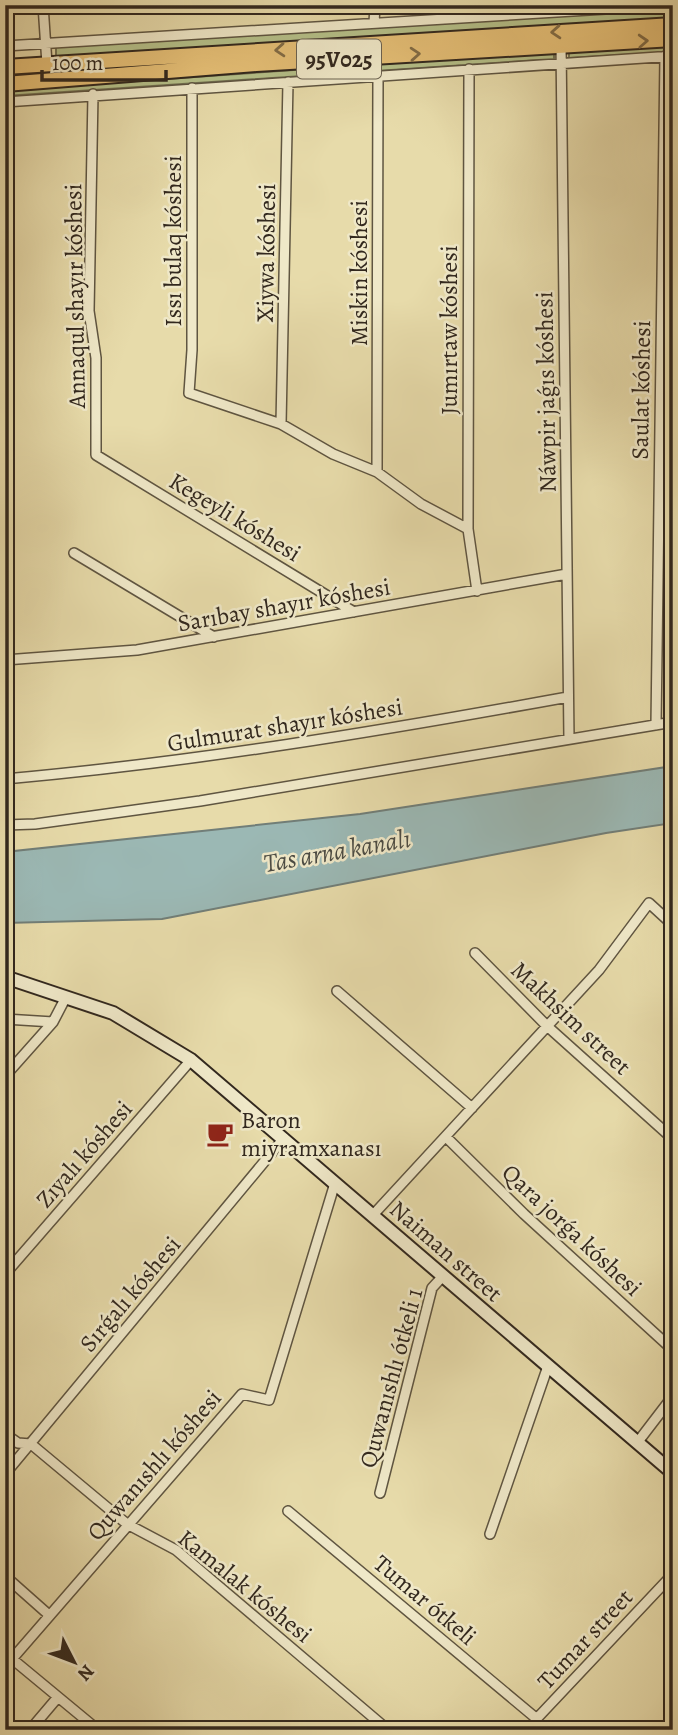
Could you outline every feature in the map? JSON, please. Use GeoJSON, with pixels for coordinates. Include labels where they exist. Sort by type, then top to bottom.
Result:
{"type":"FeatureCollection","features":[{"type":"Feature","properties":{"kind":"main road","name":"95V025"},"geometry":{"type":"LineString","coordinates":[[5,67],[673,24]]}},
{"type":"Feature","properties":{"kind":"main road","name":"95V025"},"geometry":{"type":"LineString","coordinates":[[5,84],[673,39]]}},
{"type":"Feature","properties":{"kind":"main road","name":"Naiman street"},"geometry":{"type":"LineString","coordinates":[[5,977],[113,1013],[191,1060],[673,1474]]}},
{"type":"Feature","properties":{"kind":"street"},"geometry":{"type":"LineString","coordinates":[[43,5],[47,64]]}},
{"type":"Feature","properties":{"kind":"street"},"geometry":{"type":"LineString","coordinates":[[374,23],[375,5]]}},
{"type":"Feature","properties":{"kind":"street"},"geometry":{"type":"LineString","coordinates":[[5,46],[576,8],[671,5]]}},
{"type":"Feature","properties":{"kind":"street","name":"Náwpir jaǵıs kóshesi"},"geometry":{"type":"LineString","coordinates":[[561,45],[569,739]]}},
{"type":"Feature","properties":{"kind":"street"},"geometry":{"type":"LineString","coordinates":[[5,102],[669,56]]}},
{"type":"Feature","properties":{"kind":"street","name":"Saulat kóshesi"},"geometry":{"type":"LineString","coordinates":[[656,724],[669,56]]}},
{"type":"Feature","properties":{"kind":"street","name":"Jumırtaw kóshesi"},"geometry":{"type":"LineString","coordinates":[[469,69],[468,529],[477,592]]}},
{"type":"Feature","properties":{"kind":"street","name":"Miskin kóshesi"},"geometry":{"type":"LineString","coordinates":[[377,472],[378,75]]}},
{"type":"Feature","properties":{"kind":"street","name":"Xiywa kóshesi"},"geometry":{"type":"LineString","coordinates":[[281,424],[288,82]]}},
{"type":"Feature","properties":{"kind":"street","name":"Issı bulaq kóshesi"},"geometry":{"type":"LineString","coordinates":[[192,88],[192,350],[189,393],[281,424]]}},
{"type":"Feature","properties":{"kind":"street","name":"Annaqul shayır kóshesi"},"geometry":{"type":"LineString","coordinates":[[93,94],[89,311],[96,358],[96,455]]}},
{"type":"Feature","properties":{"kind":"street"},"geometry":{"type":"LineString","coordinates":[[281,424],[333,454],[377,472],[421,504],[468,529]]}},
{"type":"Feature","properties":{"kind":"street","name":"Kegeyli kóshesi"},"geometry":{"type":"LineString","coordinates":[[96,455],[354,612]]}},
{"type":"Feature","properties":{"kind":"street"},"geometry":{"type":"LineString","coordinates":[[74,553],[214,637]]}},
{"type":"Feature","properties":{"kind":"street","name":"Sarıbay shayır kóshesi"},"geometry":{"type":"LineString","coordinates":[[5,660],[137,650],[567,574]]}},
{"type":"Feature","properties":{"kind":"street","name":"Gulmurat shayır kóshesi"},"geometry":{"type":"LineString","coordinates":[[5,779],[150,764],[343,738],[569,697]]}},
{"type":"Feature","properties":{"kind":"street"},"geometry":{"type":"LineString","coordinates":[[5,825],[35,824],[213,799],[673,722]]}},
{"type":"Feature","properties":{"kind":"street"},"geometry":{"type":"LineString","coordinates":[[373,1215],[599,970],[649,903],[673,925]]}},
{"type":"Feature","properties":{"kind":"street","name":"Makhsim street"},"geometry":{"type":"LineString","coordinates":[[475,953],[547,1026],[673,1139]]}},
{"type":"Feature","properties":{"kind":"street"},"geometry":{"type":"LineString","coordinates":[[337,991],[472,1108]]}},
{"type":"Feature","properties":{"kind":"street"},"geometry":{"type":"LineString","coordinates":[[5,1076],[53,1023],[66,997]]}},
{"type":"Feature","properties":{"kind":"street"},"geometry":{"type":"LineString","coordinates":[[5,1019],[53,1023]]}},
{"type":"Feature","properties":{"kind":"street","name":"Zıyalı kóshesi"},"geometry":{"type":"LineString","coordinates":[[5,1274],[191,1060]]}},
{"type":"Feature","properties":{"kind":"street","name":"Qara jorǵa kóshesi"},"geometry":{"type":"LineString","coordinates":[[446,1137],[524,1214],[673,1350]]}},
{"type":"Feature","properties":{"kind":"street","name":"Sırǵalı kóshesi"},"geometry":{"type":"LineString","coordinates":[[5,1474],[284,1138]]}},
{"type":"Feature","properties":{"kind":"street","name":"Quwanıshlı kóshesi"},"geometry":{"type":"LineString","coordinates":[[9,1656],[49,1615],[242,1394],[269,1400],[335,1183]]}},
{"type":"Feature","properties":{"kind":"street","name":"Quwanıshlı ótkeli 1"},"geometry":{"type":"LineString","coordinates":[[380,1493],[432,1288],[443,1276]]}},
{"type":"Feature","properties":{"kind":"street"},"geometry":{"type":"LineString","coordinates":[[490,1534],[548,1366]]}},
{"type":"Feature","properties":{"kind":"street"},"geometry":{"type":"LineString","coordinates":[[637,1443],[673,1396]]}},
{"type":"Feature","properties":{"kind":"street","name":"Kamalak kóshesi"},"geometry":{"type":"LineString","coordinates":[[5,1433],[18,1444],[31,1444],[127,1524],[176,1550],[388,1730]]}},
{"type":"Feature","properties":{"kind":"street","name":"Tumar ótkeli"},"geometry":{"type":"LineString","coordinates":[[288,1511],[537,1719]]}},
{"type":"Feature","properties":{"kind":"street","name":"Tumar street"},"geometry":{"type":"LineString","coordinates":[[526,1730],[673,1574]]}},
{"type":"Feature","properties":{"kind":"street"},"geometry":{"type":"LineString","coordinates":[[5,1576],[49,1615]]}},
{"type":"Feature","properties":{"kind":"street"},"geometry":{"type":"LineString","coordinates":[[9,1656],[98,1730]]}},
{"type":"Feature","properties":{"kind":"street"},"geometry":{"type":"LineString","coordinates":[[30,1730],[58,1697]]}},
{"type":"Feature","properties":{"kind":"green space"},"geometry":{"type":"Polygon","coordinates":[[[673,9],[673,19],[56,58],[56,47],[673,9]]]}},
{"type":"Feature","properties":{"kind":"green space"},"geometry":{"type":"Polygon","coordinates":[[[673,45],[673,52],[569,58],[569,51],[673,45]]]}},
{"type":"Feature","properties":{"kind":"green space"},"geometry":{"type":"Polygon","coordinates":[[[554,52],[554,59],[5,96],[5,90],[554,52]]]}},
{"type":"Feature","properties":{"kind":"water","name":"Tas arna kanalı"},"geometry":{"type":"Polygon","coordinates":[[[673,766],[673,823],[606,833],[162,919],[5,923],[5,852],[360,814],[673,766]]]}},
{"type":"Feature","properties":{"kind":"place","name":"Baron miyramxanası"},"geometry":{"type":"Point","coordinates":[220,1134]}}]}
